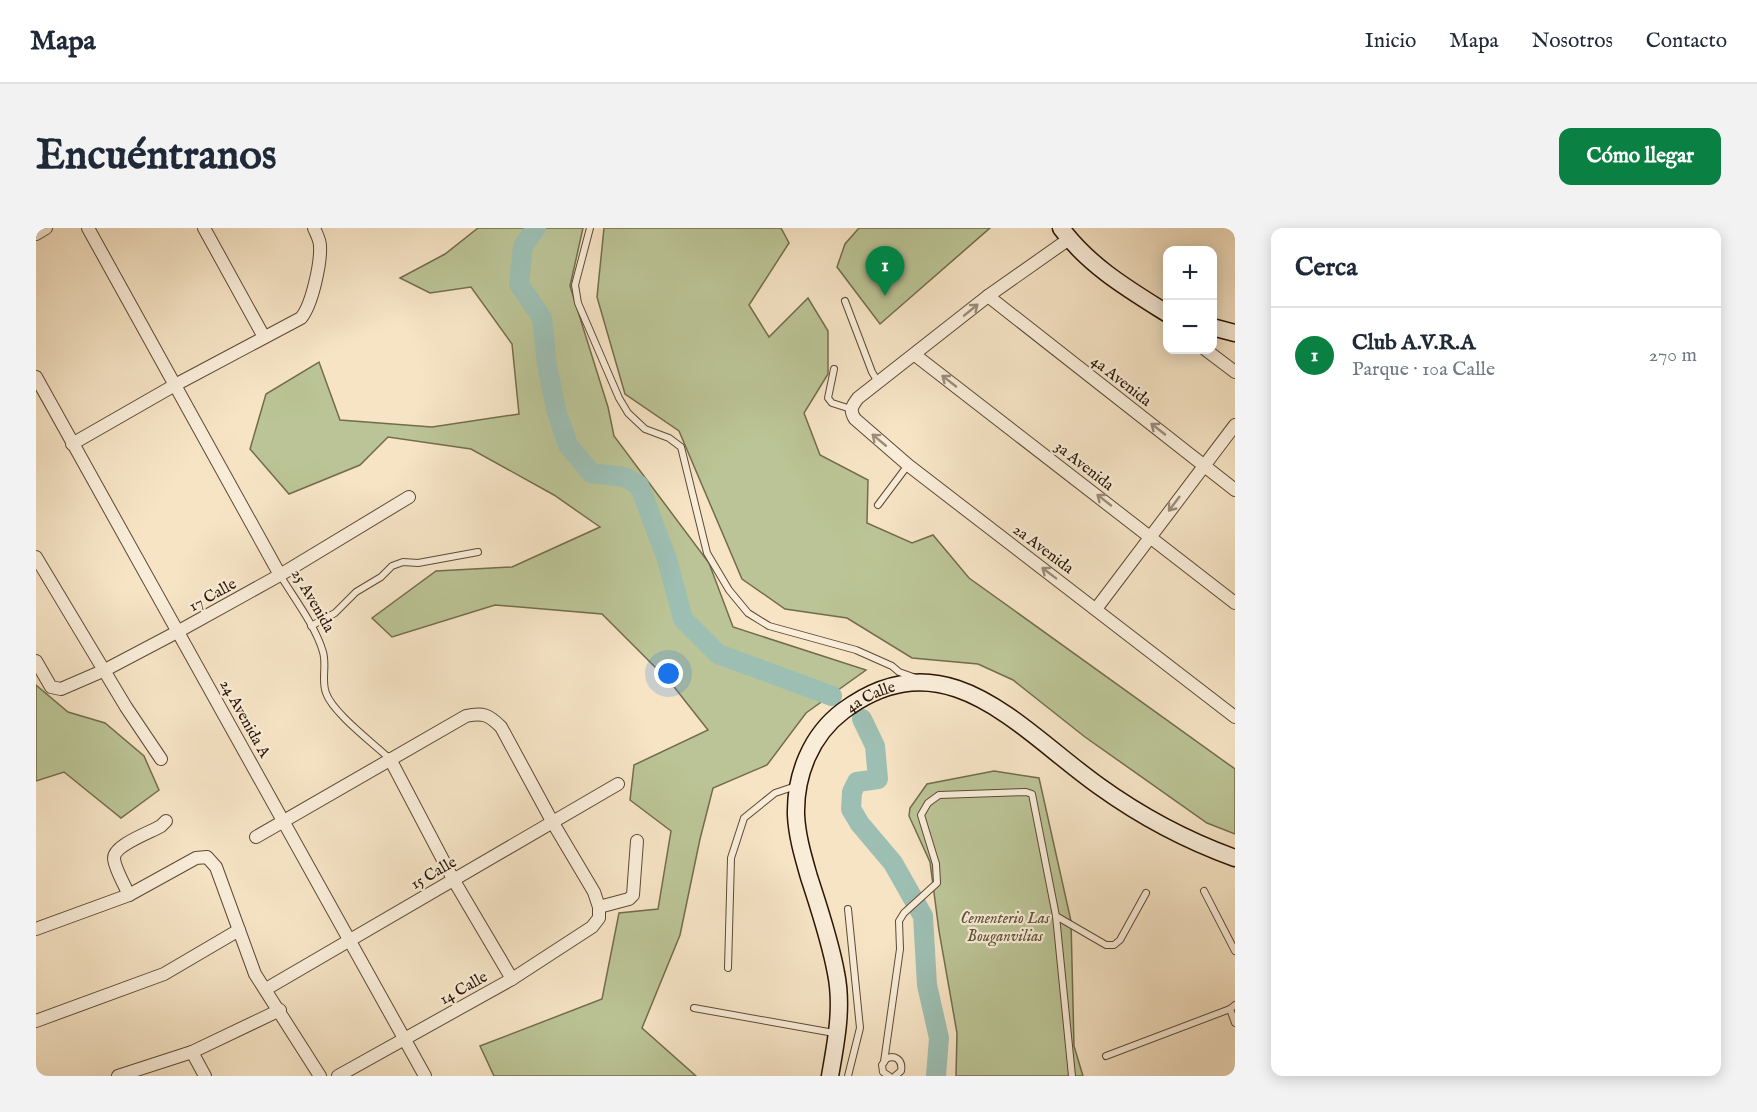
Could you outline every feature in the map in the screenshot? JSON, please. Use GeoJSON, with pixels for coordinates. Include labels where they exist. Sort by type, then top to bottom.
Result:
{"type":"FeatureCollection","features":[{"type":"Feature","properties":{"kind":"main road"},"geometry":{"type":"LineString","coordinates":[[1065,233],[1089,260],[1163,311]]}},
{"type":"Feature","properties":{"kind":"main road"},"geometry":{"type":"LineString","coordinates":[[1217,328],[1235,333]]}},
{"type":"Feature","properties":{"kind":"main road","name":"4a Calle"},"geometry":{"type":"LineString","coordinates":[[830,1076],[838,1034],[837,974],[798,835],[796,815],[799,784],[807,755],[820,734],[840,714],[871,694],[900,685],[930,683],[968,692],[986,700],[1009,714],[1099,786],[1150,819],[1186,839],[1235,858]]}},
{"type":"Feature","properties":{"kind":"street"},"geometry":{"type":"LineString","coordinates":[[36,234],[46,228]]}},
{"type":"Feature","properties":{"kind":"street","name":"25 Avenida"},"geometry":{"type":"LineString","coordinates":[[88,228],[280,575]]}},
{"type":"Feature","properties":{"kind":"street"},"geometry":{"type":"LineString","coordinates":[[204,228],[264,337]]}},
{"type":"Feature","properties":{"kind":"street"},"geometry":{"type":"LineString","coordinates":[[72,444],[175,385],[301,318],[308,309],[320,244],[314,228]]}},
{"type":"Feature","properties":{"kind":"street"},"geometry":{"type":"LineString","coordinates":[[851,409],[858,398],[915,355],[1065,233]]}},
{"type":"Feature","properties":{"kind":"street","name":"4a Avenida"},"geometry":{"type":"LineString","coordinates":[[988,296],[1235,490]]}},
{"type":"Feature","properties":{"kind":"street"},"geometry":{"type":"LineString","coordinates":[[1211,354],[1235,372]]}},
{"type":"Feature","properties":{"kind":"street","name":"3a Avenida"},"geometry":{"type":"LineString","coordinates":[[915,355],[1235,603]]}},
{"type":"Feature","properties":{"kind":"street","name":"24 Avenida A"},"geometry":{"type":"LineString","coordinates":[[36,377],[425,1076]]}},
{"type":"Feature","properties":{"kind":"street","name":"2a Avenida"},"geometry":{"type":"LineString","coordinates":[[851,409],[855,419],[908,465],[1235,717]]}},
{"type":"Feature","properties":{"kind":"street"},"geometry":{"type":"LineString","coordinates":[[1096,609],[1235,425]]}},
{"type":"Feature","properties":{"kind":"street","name":"17 Calle"},"geometry":{"type":"LineString","coordinates":[[36,661],[51,687],[61,690],[105,670],[280,575],[409,497]]}},
{"type":"Feature","properties":{"kind":"street"},"geometry":{"type":"LineString","coordinates":[[36,557],[126,707],[161,759]]}},
{"type":"Feature","properties":{"kind":"street"},"geometry":{"type":"LineString","coordinates":[[256,837],[466,716],[480,712],[489,716],[501,727],[553,823],[594,891],[599,912],[633,896],[637,840]]}},
{"type":"Feature","properties":{"kind":"street","name":"25 Avenida"},"geometry":{"type":"LineString","coordinates":[[390,759],[453,879],[512,979]]}},
{"type":"Feature","properties":{"kind":"street","name":"15 Calle"},"geometry":{"type":"LineString","coordinates":[[266,989],[618,784]]}},
{"type":"Feature","properties":{"kind":"street"},"geometry":{"type":"LineString","coordinates":[[129,894],[114,859],[115,852],[121,846],[161,826],[166,821]]}},
{"type":"Feature","properties":{"kind":"street"},"geometry":{"type":"LineString","coordinates":[[36,928],[129,894],[196,858],[207,857],[216,867],[255,974],[320,1076]]}},
{"type":"Feature","properties":{"kind":"street","name":"14 Calle"},"geometry":{"type":"LineString","coordinates":[[338,1076],[512,979],[592,927],[599,912]]}},
{"type":"Feature","properties":{"kind":"street"},"geometry":{"type":"LineString","coordinates":[[36,1021],[164,974],[239,930]]}},
{"type":"Feature","properties":{"kind":"street"},"geometry":{"type":"LineString","coordinates":[[118,1076],[192,1052],[280,1010]]}},
{"type":"Feature","properties":{"kind":"street"},"geometry":{"type":"LineString","coordinates":[[192,1052],[205,1076]]}},
{"type":"Feature","properties":{"kind":"lane"},"geometry":{"type":"LineString","coordinates":[[590,228],[574,285],[578,303],[619,398],[628,413],[645,429],[669,438],[681,447],[706,553],[729,590],[748,613],[769,626],[856,650],[892,666],[899,672],[930,683]]}},
{"type":"Feature","properties":{"kind":"lane"},"geometry":{"type":"LineString","coordinates":[[844,301],[878,382]]}},
{"type":"Feature","properties":{"kind":"lane"},"geometry":{"type":"LineString","coordinates":[[834,369],[828,398],[832,403],[851,409]]}},
{"type":"Feature","properties":{"kind":"lane"},"geometry":{"type":"LineString","coordinates":[[878,505],[908,465]]}},
{"type":"Feature","properties":{"kind":"lane"},"geometry":{"type":"LineString","coordinates":[[311,626],[335,613],[356,592],[381,577],[392,566],[402,562],[418,563],[478,552]]}},
{"type":"Feature","properties":{"kind":"lane","name":"25 Avenida"},"geometry":{"type":"LineString","coordinates":[[280,575],[323,650],[326,665],[324,677],[326,693],[336,708],[390,759]]}},
{"type":"Feature","properties":{"kind":"lane"},"geometry":{"type":"LineString","coordinates":[[728,968],[731,858],[744,818],[775,793],[799,784]]}},
{"type":"Feature","properties":{"kind":"lane"},"geometry":{"type":"LineString","coordinates":[[879,1076],[883,1065],[900,949],[899,921],[903,913],[937,883],[936,864],[921,815],[928,803],[939,795],[1003,792],[1032,794],[1056,916],[1072,1076]]}},
{"type":"Feature","properties":{"kind":"lane"},"geometry":{"type":"LineString","coordinates":[[1204,891],[1235,951]]}},
{"type":"Feature","properties":{"kind":"lane"},"geometry":{"type":"LineString","coordinates":[[1056,916],[1106,945],[1114,945],[1120,940],[1146,893]]}},
{"type":"Feature","properties":{"kind":"lane"},"geometry":{"type":"LineString","coordinates":[[848,909],[860,1028],[848,1076]]}},
{"type":"Feature","properties":{"kind":"lane"},"geometry":{"type":"LineString","coordinates":[[1106,1056],[1232,1007],[1235,1023]]}},
{"type":"Feature","properties":{"kind":"lane"},"geometry":{"type":"LineString","coordinates":[[694,1008],[838,1034]]}},
{"type":"Feature","properties":{"kind":"lane"},"geometry":{"type":"LineString","coordinates":[[883,1065],[889,1058],[898,1059],[902,1064],[898,1075]]}},
{"type":"Feature","properties":{"kind":"lane"},"geometry":{"type":"LineString","coordinates":[[883,1065],[889,1076]]}},
{"type":"Feature","properties":{"kind":"green space"},"geometry":{"type":"Polygon","coordinates":[[[478,228],[583,228],[570,286],[608,407],[614,436],[709,563],[733,627],[866,670],[806,713],[767,765],[713,788],[680,935],[642,1028],[696,1076],[494,1076],[480,1046],[602,999],[619,913],[658,909],[671,831],[630,800],[634,765],[708,730],[671,683],[602,614],[495,605],[392,637],[372,618],[436,571],[512,567],[600,527],[554,495],[471,449],[388,437],[360,465],[289,494],[250,449],[266,394],[319,362],[340,420],[432,427],[519,414],[512,344],[471,287],[430,293],[400,278],[445,254],[478,228]]]}},
{"type":"Feature","properties":{"kind":"green space"},"geometry":{"type":"Polygon","coordinates":[[[604,228],[781,228],[789,243],[749,305],[769,337],[808,298],[828,331],[828,374],[804,413],[820,455],[868,480],[867,523],[912,543],[933,535],[969,578],[1235,769],[1235,834],[1207,823],[1085,737],[1013,680],[978,664],[912,658],[847,618],[785,609],[742,579],[679,431],[625,394],[597,297],[604,228]]]}},
{"type":"Feature","properties":{"kind":"green space"},"geometry":{"type":"Polygon","coordinates":[[[859,228],[990,228],[880,324],[837,267],[845,244],[859,228]]]}},
{"type":"Feature","properties":{"kind":"green space"},"geometry":{"type":"Polygon","coordinates":[[[36,685],[68,712],[105,723],[144,756],[159,790],[121,818],[64,772],[36,781],[36,685]]]}},
{"type":"Feature","properties":{"kind":"green space","name":"Cementerio Las Bouganvilias"},"geometry":{"type":"Polygon","coordinates":[[[994,771],[1039,778],[1071,921],[1074,1046],[1083,1076],[956,1076],[957,1033],[939,931],[930,862],[909,816],[910,808],[927,784],[994,771]]]}},
{"type":"Feature","properties":{"kind":"waterway"},"geometry":{"type":"LineString","coordinates":[[536,228],[523,246],[519,284],[542,318],[547,365],[557,413],[568,445],[591,473],[624,477],[639,485],[667,559],[683,619],[718,654],[832,696]]}},
{"type":"Feature","properties":{"kind":"waterway"},"geometry":{"type":"LineString","coordinates":[[862,719],[875,746],[878,779],[857,782],[852,792],[851,809],[860,824],[893,863],[923,916],[927,985],[939,1038],[936,1076]]}},
{"type":"Feature","properties":{"kind":"place","name":"Club A.V.R.A"},"geometry":{"type":"Point","coordinates":[885,296]}}]}
